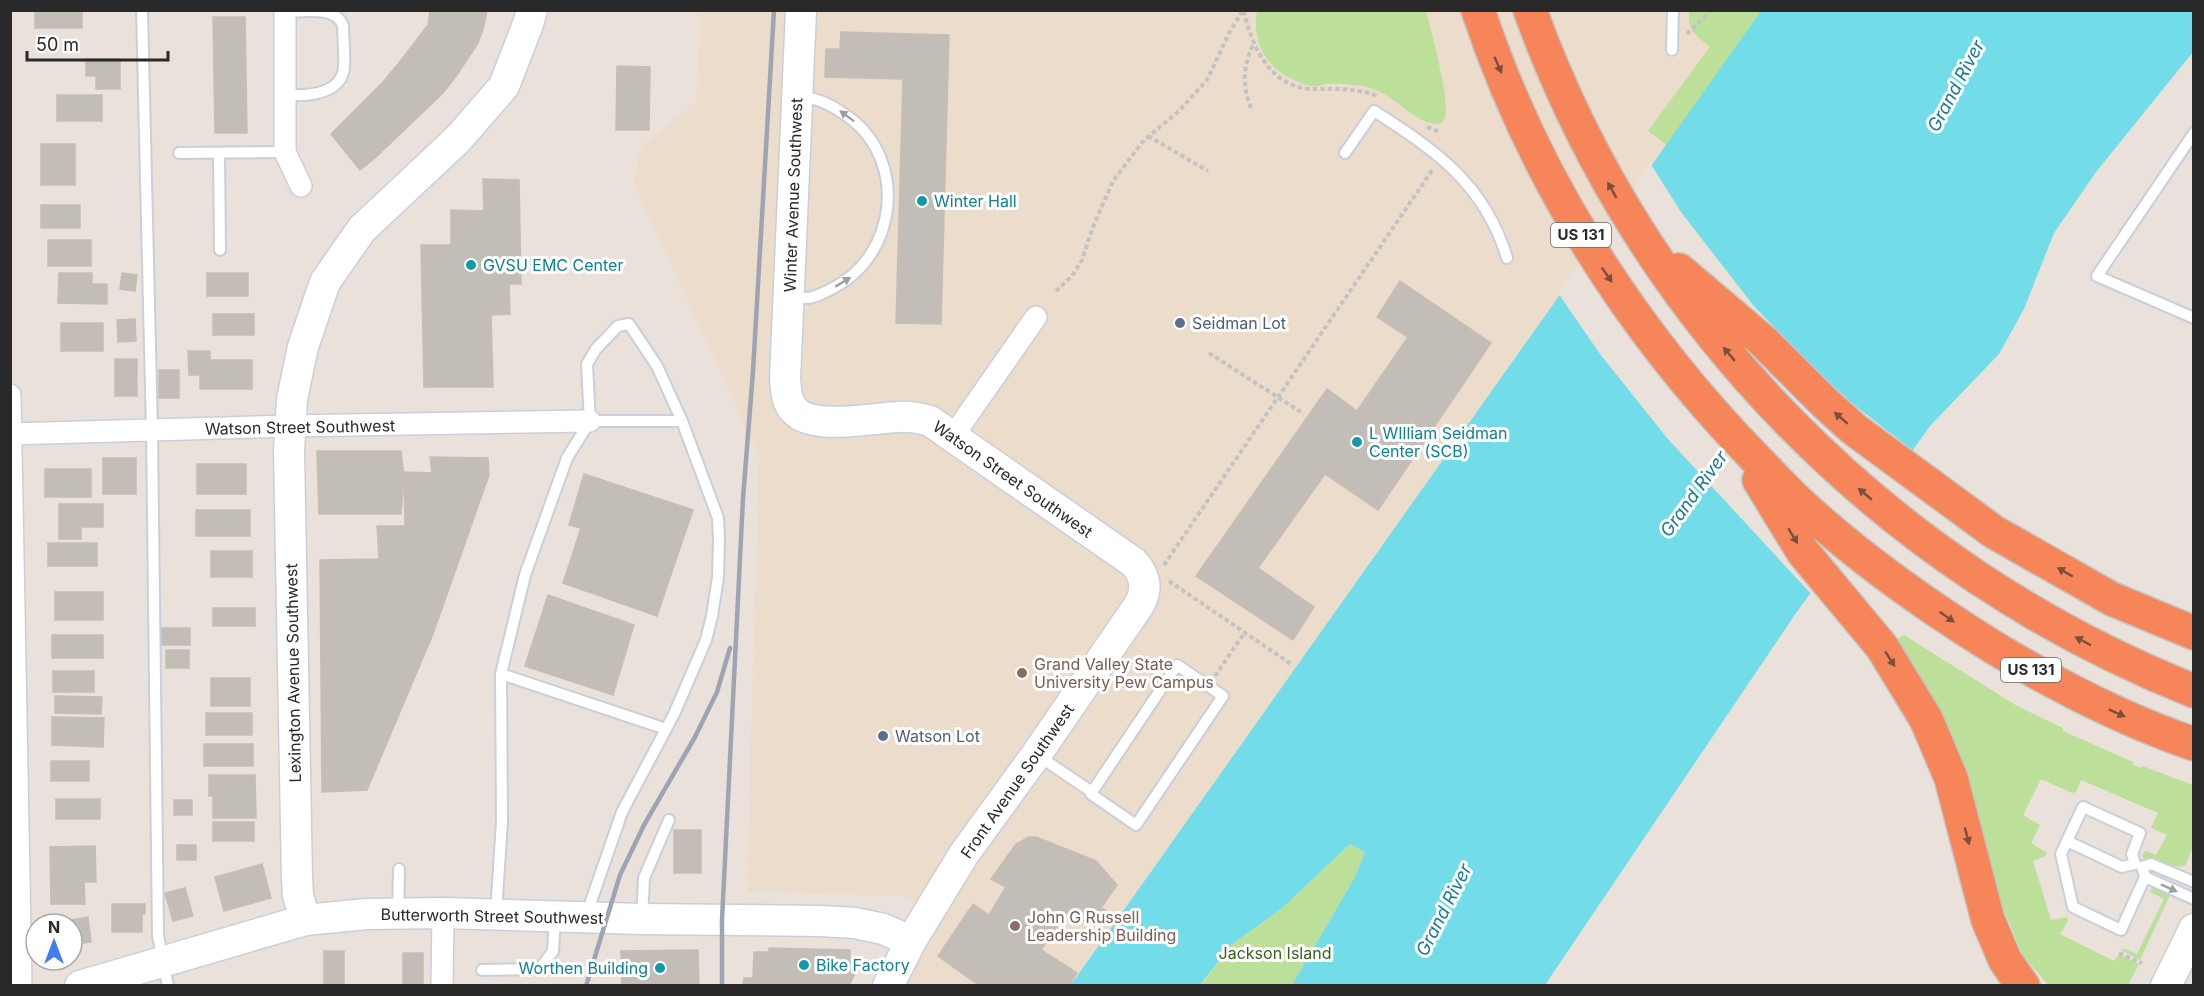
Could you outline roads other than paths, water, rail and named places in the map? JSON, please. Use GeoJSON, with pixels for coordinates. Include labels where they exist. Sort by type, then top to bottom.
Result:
{"type":"FeatureCollection","features":[{"type":"Feature","properties":{"kind":"highway","name":"US 131"},"geometry":{"type":"LineString","coordinates":[[1478,10],[1491,50],[1540,163],[1586,244],[1682,376],[1730,432],[1804,507],[1882,572],[1960,627],[2040,675],[2113,712],[2193,744]]}},
{"type":"Feature","properties":{"kind":"highway","name":"US 131"},"geometry":{"type":"LineString","coordinates":[[1530,10],[1542,44],[1582,132],[1613,192],[1676,288],[1754,384],[1839,471],[1948,558],[2031,613],[2105,652],[2193,691]]}},
{"type":"Feature","properties":{"kind":"highway"},"geometry":{"type":"LineString","coordinates":[[1643,240],[1764,342],[1855,430],[1994,532],[2112,599],[2193,633]]}},
{"type":"Feature","properties":{"kind":"highway"},"geometry":{"type":"LineString","coordinates":[[1730,432],[1803,552],[1882,647],[1926,719],[1954,788],[1988,920],[2005,960],[2023,986]]}},
{"type":"Feature","properties":{"kind":"street","name":"Lexington Avenue Southwest"},"geometry":{"type":"LineString","coordinates":[[306,920],[298,895],[297,879],[289,426],[303,347],[326,282],[362,229],[458,140],[504,86],[532,10]]}},
{"type":"Feature","properties":{"kind":"street","name":"Winter Avenue Southwest"},"geometry":{"type":"LineString","coordinates":[[785,379],[801,10]]}},
{"type":"Feature","properties":{"kind":"street"},"geometry":{"type":"LineString","coordinates":[[285,11],[285,152],[301,186]]}},
{"type":"Feature","properties":{"kind":"street"},"geometry":{"type":"LineString","coordinates":[[953,436],[1036,317]]}},
{"type":"Feature","properties":{"kind":"street","name":"Watson Street Southwest"},"geometry":{"type":"LineString","coordinates":[[785,379],[790,403],[794,410],[807,417],[835,421],[913,417],[930,421],[1132,561],[1140,569],[1159,575]]}},
{"type":"Feature","properties":{"kind":"street"},"geometry":{"type":"LineString","coordinates":[[10,395],[21,986]]}},
{"type":"Feature","properties":{"kind":"street","name":"Watson Street Southwest"},"geometry":{"type":"LineString","coordinates":[[11,434],[590,421]]}},
{"type":"Feature","properties":{"kind":"street","name":"Front Avenue Southwest"},"geometry":{"type":"LineString","coordinates":[[888,986],[911,941],[964,855],[1036,755],[1159,575]]}},
{"type":"Feature","properties":{"kind":"street","name":"Butterworth Street Southwest"},"geometry":{"type":"LineString","coordinates":[[80,986],[165,973],[306,920],[398,913],[821,921],[855,923],[883,929],[911,941]]}},
{"type":"Feature","properties":{"kind":"street"},"geometry":{"type":"LineString","coordinates":[[442,913],[442,986]]}},
{"type":"Feature","properties":{"kind":"street"},"geometry":{"type":"LineString","coordinates":[[2166,986],[2193,929]]}},
{"type":"Feature","properties":{"kind":"lane"},"geometry":{"type":"LineString","coordinates":[[141,10],[152,430],[158,936],[165,973]]}},
{"type":"Feature","properties":{"kind":"lane"},"geometry":{"type":"LineString","coordinates":[[1672,50],[1673,10]]}},
{"type":"Feature","properties":{"kind":"lane"},"geometry":{"type":"LineString","coordinates":[[285,11],[325,12],[335,14],[341,20],[343,74],[323,93],[308,96],[285,95]]}},
{"type":"Feature","properties":{"kind":"lane"},"geometry":{"type":"LineString","coordinates":[[789,296],[808,298],[818,295],[854,275],[868,259],[881,232],[887,210],[888,184],[884,164],[869,136],[834,106],[816,98],[797,96]]}},
{"type":"Feature","properties":{"kind":"lane"},"geometry":{"type":"LineString","coordinates":[[1345,153],[1374,111],[1413,135],[1449,164],[1487,208],[1501,236],[1507,258]]}},
{"type":"Feature","properties":{"kind":"lane"},"geometry":{"type":"LineString","coordinates":[[2193,133],[2097,276],[2193,318]]}},
{"type":"Feature","properties":{"kind":"lane"},"geometry":{"type":"LineString","coordinates":[[179,153],[285,152]]}},
{"type":"Feature","properties":{"kind":"lane"},"geometry":{"type":"LineString","coordinates":[[219,153],[220,250]]}},
{"type":"Feature","properties":{"kind":"lane"},"geometry":{"type":"LineString","coordinates":[[496,915],[502,822],[501,674],[525,575],[567,458],[590,421],[587,364],[596,349],[618,326],[629,324],[657,366],[682,421],[718,518],[720,539],[718,578],[706,640],[666,729],[622,812],[585,917]]}},
{"type":"Feature","properties":{"kind":"lane"},"geometry":{"type":"LineString","coordinates":[[590,421],[682,421]]}},
{"type":"Feature","properties":{"kind":"lane"},"geometry":{"type":"LineString","coordinates":[[1036,755],[1092,792],[1091,794],[1136,825],[1223,696],[1177,665],[1092,792]]}},
{"type":"Feature","properties":{"kind":"lane"},"geometry":{"type":"LineString","coordinates":[[501,674],[666,729]]}},
{"type":"Feature","properties":{"kind":"lane"},"geometry":{"type":"LineString","coordinates":[[2143,868],[2121,930],[2073,907],[2061,855],[2083,807],[2140,833],[2132,854],[2143,868],[2193,899]]}},
{"type":"Feature","properties":{"kind":"lane"},"geometry":{"type":"LineString","coordinates":[[642,919],[644,878],[669,820]]}},
{"type":"Feature","properties":{"kind":"lane"},"geometry":{"type":"LineString","coordinates":[[2067,841],[2122,867],[2143,868],[2193,882]]}},
{"type":"Feature","properties":{"kind":"lane"},"geometry":{"type":"LineString","coordinates":[[398,913],[399,868]]}},
{"type":"Feature","properties":{"kind":"lane"},"geometry":{"type":"LineString","coordinates":[[482,970],[540,969],[553,951],[555,916]]}},
{"type":"Feature","properties":{"kind":"water","name":"Grand River"},"geometry":{"type":"Polygon","coordinates":[[[1761,11],[2193,11],[2193,52],[2096,172],[2054,233],[2024,309],[1999,354],[1930,426],[1794,616],[1545,985],[1292,985],[1355,877],[1365,852],[1350,844],[1281,909],[1232,944],[1200,985],[1070,986],[1761,11]]]}},
{"type":"Feature","properties":{"kind":"railway"},"geometry":{"type":"LineString","coordinates":[[722,986],[722,920],[743,498],[753,371],[774,10]]}},
{"type":"Feature","properties":{"kind":"railway"},"geometry":{"type":"LineString","coordinates":[[586,986],[620,875],[644,825],[695,737],[717,692],[730,648]]}},
{"type":"Feature","properties":{"kind":"place","name":"Winter Hall"},"geometry":{"type":"Point","coordinates":[922,201]}},
{"type":"Feature","properties":{"kind":"place","name":"GVSU EMC Center"},"geometry":{"type":"Point","coordinates":[471,265]}},
{"type":"Feature","properties":{"kind":"place","name":"Seidman Lot"},"geometry":{"type":"Point","coordinates":[1180,323]}},
{"type":"Feature","properties":{"kind":"place","name":"L WIlliam Seidman Center (SCB)"},"geometry":{"type":"Point","coordinates":[1357,442]}},
{"type":"Feature","properties":{"kind":"place","name":"Grand Valley State University Pew Campus"},"geometry":{"type":"Point","coordinates":[1022,673]}},
{"type":"Feature","properties":{"kind":"place","name":"Watson Lot"},"geometry":{"type":"Point","coordinates":[883,736]}},
{"type":"Feature","properties":{"kind":"place","name":"John G Russell Leadership Building"},"geometry":{"type":"Point","coordinates":[1015,926]}},
{"type":"Feature","properties":{"kind":"place","name":"Bike Factory"},"geometry":{"type":"Point","coordinates":[804,965]}},
{"type":"Feature","properties":{"kind":"place","name":"Worthen Building"},"geometry":{"type":"Point","coordinates":[660,968]}},
{"type":"Feature","properties":{"kind":"park label","name":"Jackson Island"},"geometry":{"type":"Point","coordinates":[1275,953]}}]}
